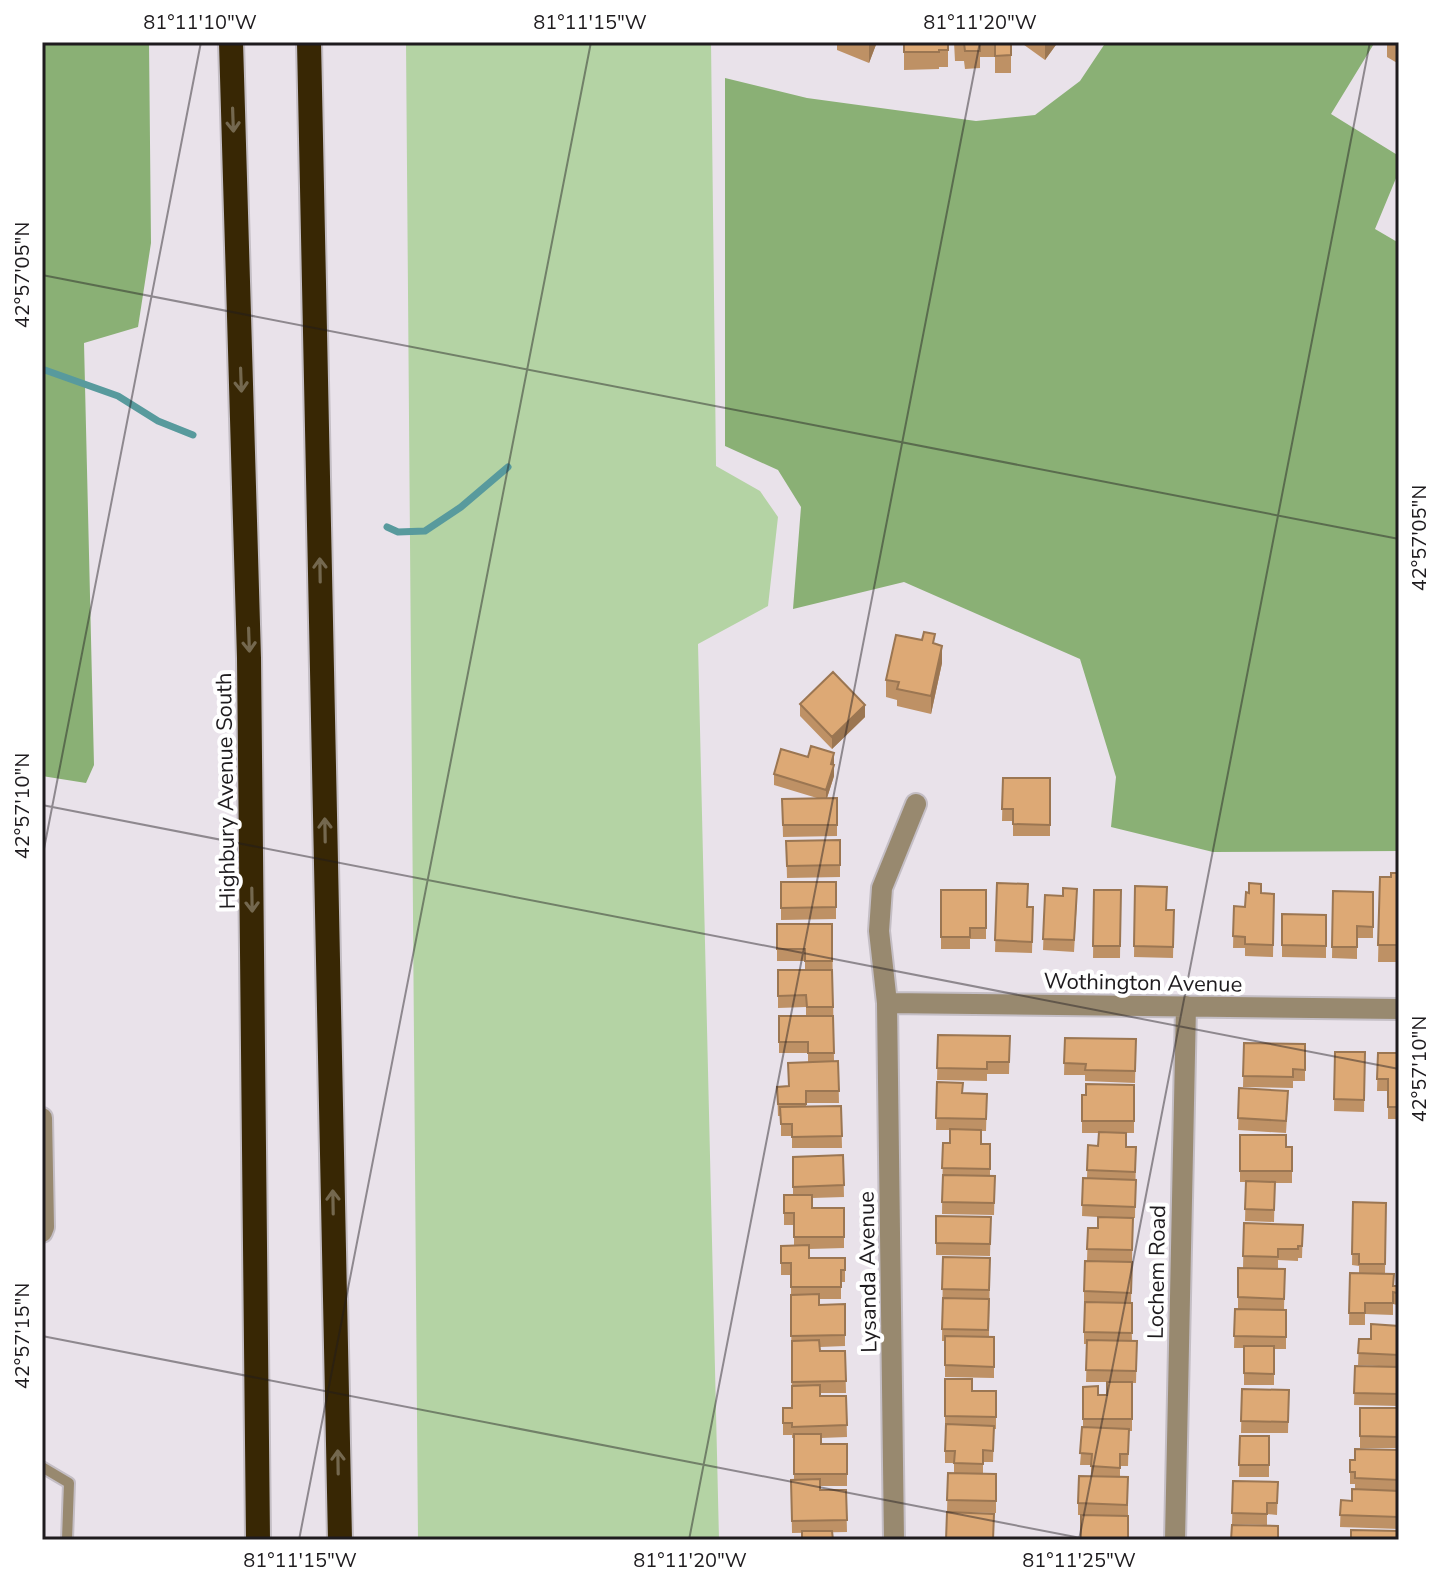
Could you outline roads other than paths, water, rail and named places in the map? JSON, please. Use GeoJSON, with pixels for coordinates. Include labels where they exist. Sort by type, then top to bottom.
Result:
{"type":"FeatureCollection","features":[{"type":"Feature","properties":{"kind":"highway","name":"Highbury Avenue South"},"geometry":{"type":"LineString","coordinates":[[231,42],[249,658],[258,1540]]}},
{"type":"Feature","properties":{"kind":"highway"},"geometry":{"type":"LineString","coordinates":[[309,42],[340,1540]]}},
{"type":"Feature","properties":{"kind":"street","name":"Lysanda Avenue"},"geometry":{"type":"LineString","coordinates":[[894,1540],[887,1003],[879,931],[882,888],[916,804]]}},
{"type":"Feature","properties":{"kind":"street","name":"Wothington Avenue"},"geometry":{"type":"LineString","coordinates":[[887,1003],[1399,1009]]}},
{"type":"Feature","properties":{"kind":"street","name":"Lochem Road"},"geometry":{"type":"LineString","coordinates":[[1175,1540],[1186,1006]]}},
{"type":"Feature","properties":{"kind":"street"},"geometry":{"type":"LineString","coordinates":[[42,1118],[42,1232]]}},
{"type":"Feature","properties":{"kind":"lane"},"geometry":{"type":"LineString","coordinates":[[42,1467],[69,1483],[67,1540]]}},
{"type":"Feature","properties":{"kind":"waterway"},"geometry":{"type":"LineString","coordinates":[[42,369],[118,396],[158,421],[193,435]]}},
{"type":"Feature","properties":{"kind":"waterway"},"geometry":{"type":"LineString","coordinates":[[387,527],[398,532],[425,531],[461,507],[508,467]]}}]}
